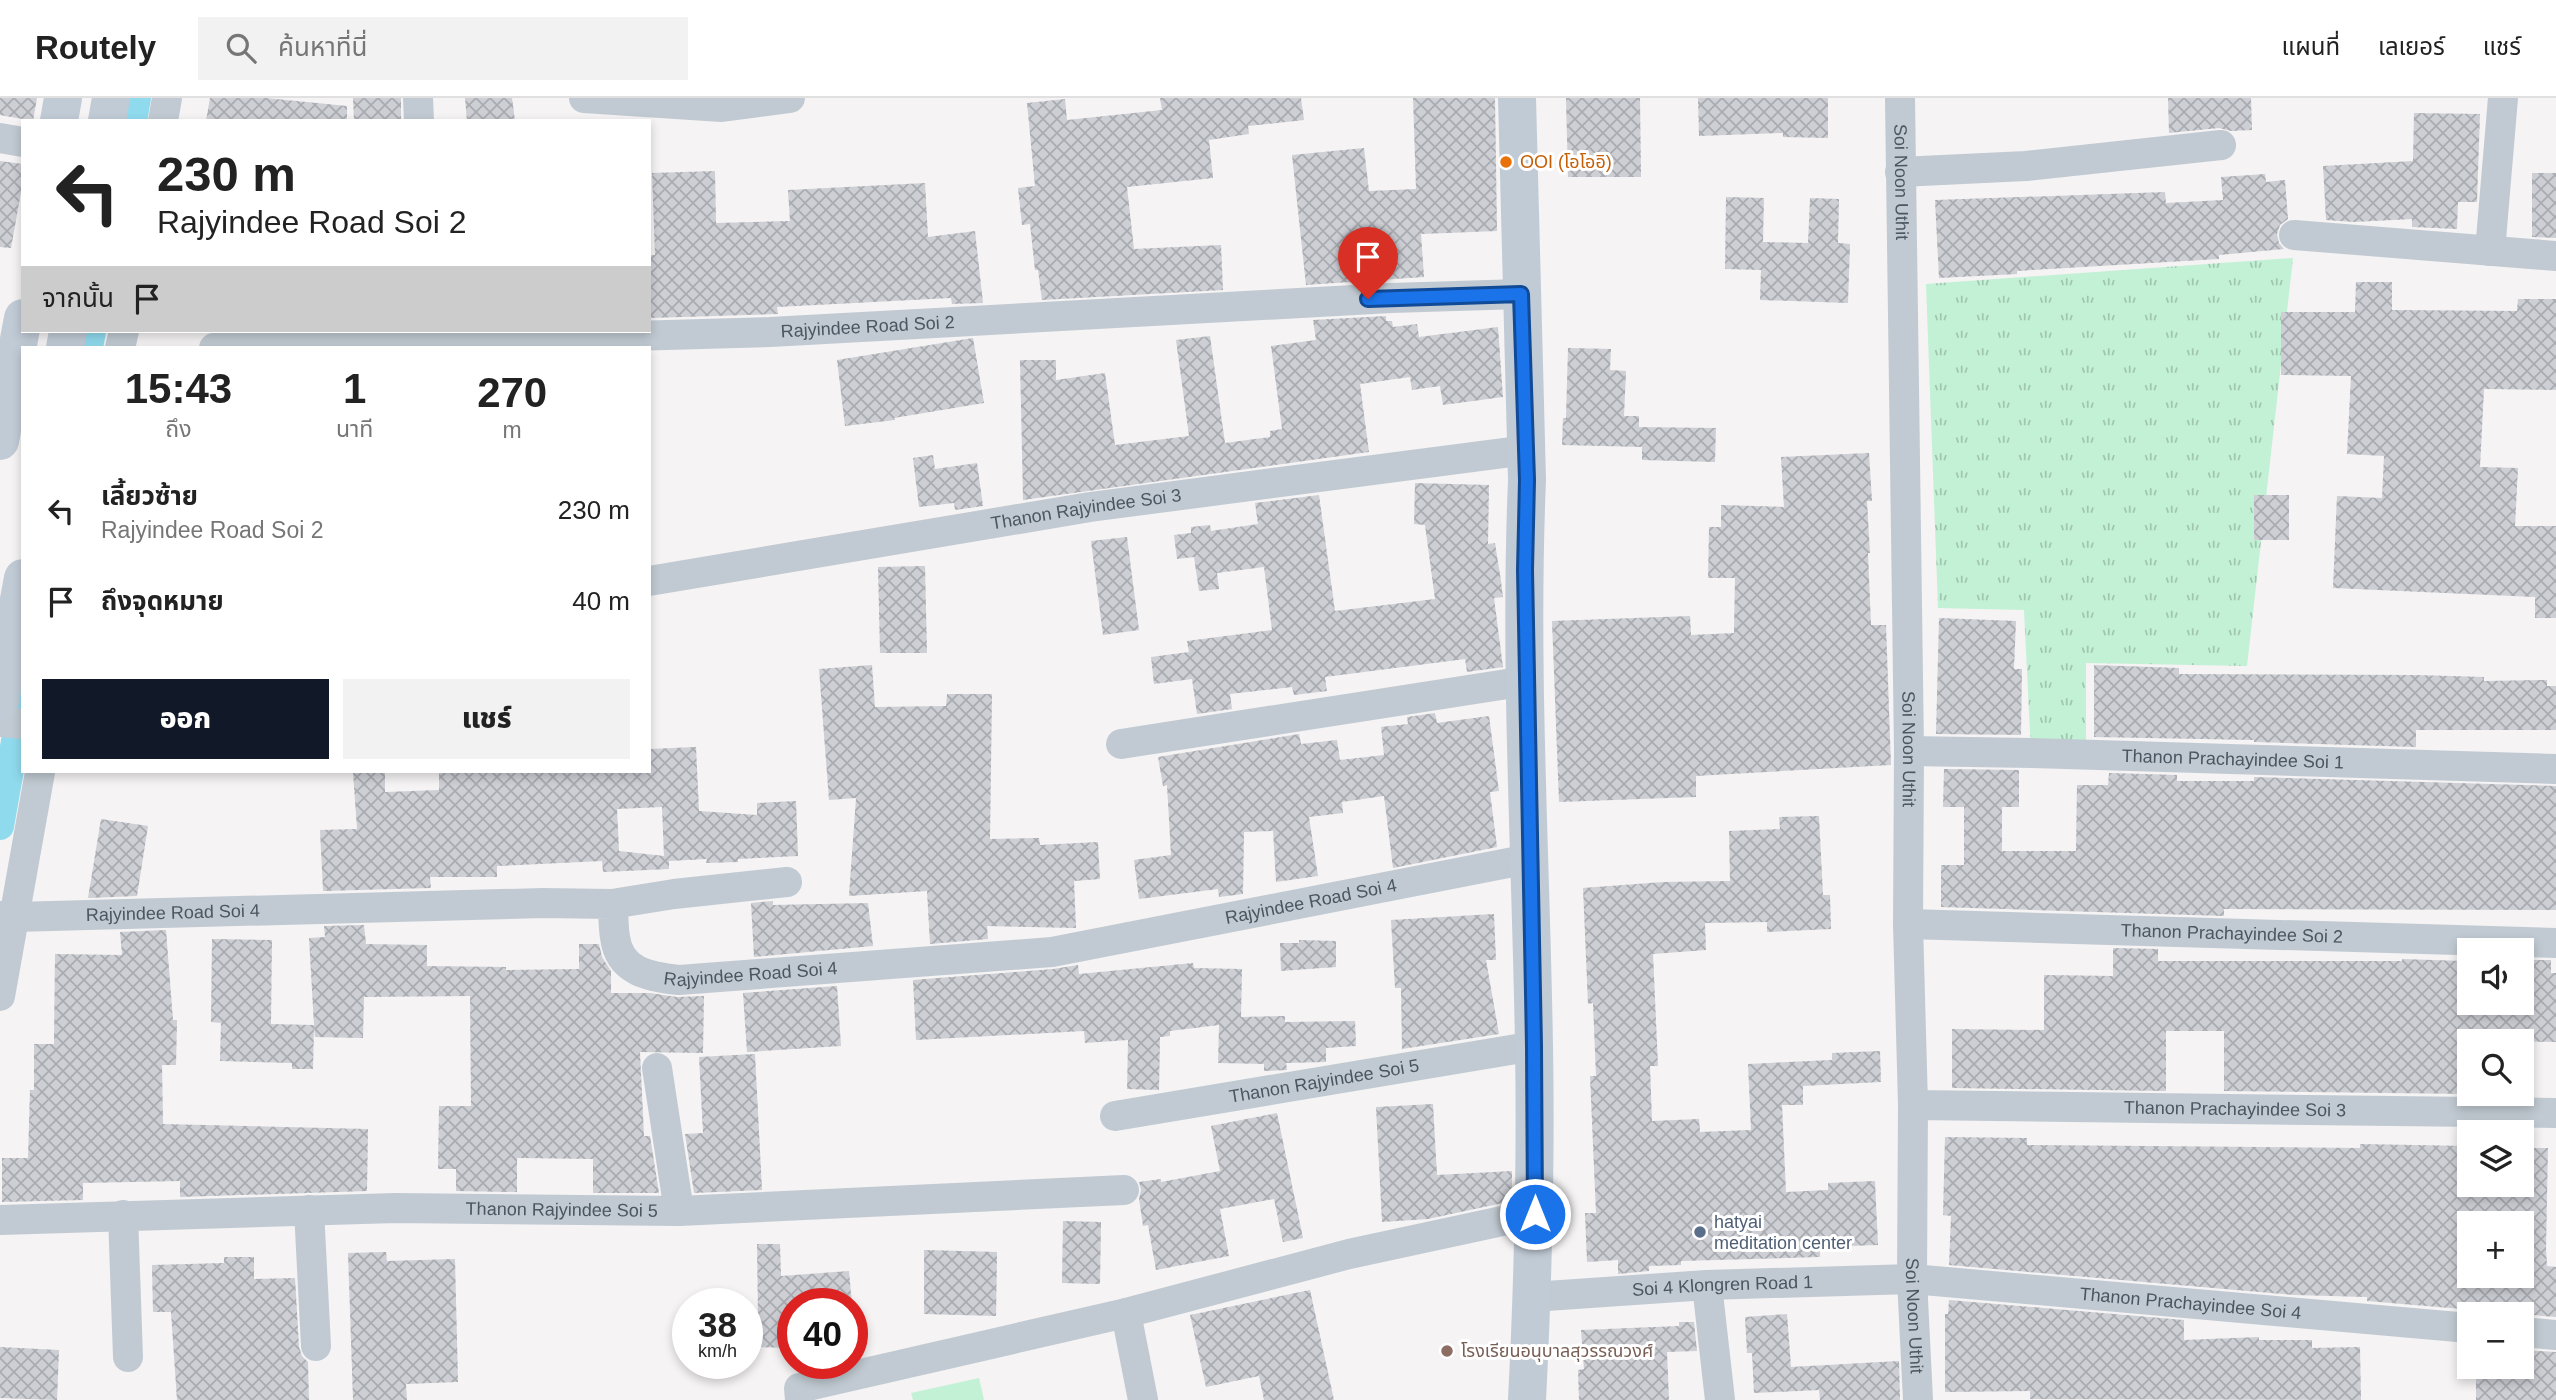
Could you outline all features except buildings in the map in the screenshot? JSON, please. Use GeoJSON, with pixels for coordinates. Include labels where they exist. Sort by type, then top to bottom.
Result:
{"type":"FeatureCollection","features":[{"type":"Feature","properties":{"kind":"street"},"geometry":{"type":"LineString","coordinates":[[59,119],[63,98]]}},
{"type":"Feature","properties":{"kind":"street"},"geometry":{"type":"LineString","coordinates":[[107,119],[111,98]]}},
{"type":"Feature","properties":{"kind":"street"},"geometry":{"type":"LineString","coordinates":[[163,119],[167,98]]}},
{"type":"Feature","properties":{"kind":"street"},"geometry":{"type":"LineString","coordinates":[[418,98],[419,119]]}},
{"type":"Feature","properties":{"kind":"street"},"geometry":{"type":"LineString","coordinates":[[584,98],[722,103],[790,98]]}},
{"type":"Feature","properties":{"kind":"street"},"geometry":{"type":"LineString","coordinates":[[1517,98],[1526,450],[1526,681],[1534,1046],[1535,1214],[1527,1400]]}},
{"type":"Feature","properties":{"kind":"street","name":"Soi Noon Uthit"},"geometry":{"type":"LineString","coordinates":[[1900,98],[1913,1105],[1912,1279],[1918,1400]]}},
{"type":"Feature","properties":{"kind":"street"},"geometry":{"type":"LineString","coordinates":[[2490,251],[2503,98]]}},
{"type":"Feature","properties":{"kind":"street"},"geometry":{"type":"LineString","coordinates":[[0,138],[21,142]]}},
{"type":"Feature","properties":{"kind":"street"},"geometry":{"type":"LineString","coordinates":[[1900,172],[2026,166],[2221,145]]}},
{"type":"Feature","properties":{"kind":"street"},"geometry":{"type":"LineString","coordinates":[[2294,235],[2556,256]]}},
{"type":"Feature","properties":{"kind":"street","name":"Rajyindee Road Soi 2"},"geometry":{"type":"LineString","coordinates":[[284,346],[770,332],[1391,298],[1521,294]]}},
{"type":"Feature","properties":{"kind":"street"},"geometry":{"type":"LineString","coordinates":[[0,441],[21,329]]}},
{"type":"Feature","properties":{"kind":"street","name":"Thanon Rajyindee Soi 3"},"geometry":{"type":"LineString","coordinates":[[651,581],[1090,507],[1526,450]]}},
{"type":"Feature","properties":{"kind":"street"},"geometry":{"type":"LineString","coordinates":[[0,701],[17,642],[21,599]]}},
{"type":"Feature","properties":{"kind":"street"},"geometry":{"type":"LineString","coordinates":[[1121,744],[1526,681]]}},
{"type":"Feature","properties":{"kind":"street"},"geometry":{"type":"LineString","coordinates":[[0,722],[21,724]]}},
{"type":"Feature","properties":{"kind":"street","name":"Thanon Prachayindee Soi 1"},"geometry":{"type":"LineString","coordinates":[[1909,751],[2031,752],[2556,769]]}},
{"type":"Feature","properties":{"kind":"street"},"geometry":{"type":"LineString","coordinates":[[0,996],[7,917],[40,773]]}},
{"type":"Feature","properties":{"kind":"street","name":"Rajyindee Road Soi 4"},"geometry":{"type":"LineString","coordinates":[[7,917],[543,903],[612,904],[615,939],[631,968],[650,977],[679,980],[1052,952],[1529,859]]}},
{"type":"Feature","properties":{"kind":"street"},"geometry":{"type":"LineString","coordinates":[[612,904],[674,894],[787,882]]}},
{"type":"Feature","properties":{"kind":"street","name":"Thanon Prachayindee Soi 2"},"geometry":{"type":"LineString","coordinates":[[1909,925],[2556,943]]}},
{"type":"Feature","properties":{"kind":"street","name":"Thanon Rajyindee Soi 5"},"geometry":{"type":"LineString","coordinates":[[1115,1116],[1534,1046]]}},
{"type":"Feature","properties":{"kind":"street"},"geometry":{"type":"LineString","coordinates":[[657,1068],[679,1211]]}},
{"type":"Feature","properties":{"kind":"street","name":"Thanon Prachayindee Soi 3"},"geometry":{"type":"LineString","coordinates":[[1913,1105],[2556,1113]]}},
{"type":"Feature","properties":{"kind":"street","name":"Thanon Rajyindee Soi 5"},"geometry":{"type":"LineString","coordinates":[[0,1220],[123,1214],[396,1208],[679,1211],[1124,1190]]}},
{"type":"Feature","properties":{"kind":"street"},"geometry":{"type":"LineString","coordinates":[[309,1210],[316,1346]]}},
{"type":"Feature","properties":{"kind":"street"},"geometry":{"type":"LineString","coordinates":[[123,1214],[128,1357]]}},
{"type":"Feature","properties":{"kind":"street"},"geometry":{"type":"LineString","coordinates":[[800,1400],[799,1388],[1126,1313],[1349,1254],[1535,1214]]}},
{"type":"Feature","properties":{"kind":"street","name":"Soi 4 Klongren Road 1"},"geometry":{"type":"LineString","coordinates":[[1532,1297],[1707,1285],[1912,1279]]}},
{"type":"Feature","properties":{"kind":"street","name":"Thanon Prachayindee Soi 4"},"geometry":{"type":"LineString","coordinates":[[1912,1279],[2457,1327]]}},
{"type":"Feature","properties":{"kind":"street"},"geometry":{"type":"LineString","coordinates":[[1707,1285],[1720,1400]]}},
{"type":"Feature","properties":{"kind":"street"},"geometry":{"type":"LineString","coordinates":[[1126,1313],[1143,1400]]}},
{"type":"Feature","properties":{"kind":"street"},"geometry":{"type":"LineString","coordinates":[[2534,1333],[2556,1335]]}},
{"type":"Feature","properties":{"kind":"green space"},"geometry":{"type":"Polygon","coordinates":[[[2293,258],[2247,666],[2086,663],[2086,743],[2031,753],[2024,610],[1938,608],[1926,284],[2293,258]]]}},
{"type":"Feature","properties":{"kind":"green space"},"geometry":{"type":"Polygon","coordinates":[[[979,1378],[984,1400],[913,1400],[911,1393],[979,1378]]]}},
{"type":"Feature","properties":{"kind":"waterway"},"geometry":{"type":"LineString","coordinates":[[133,119],[137,98]]}},
{"type":"Feature","properties":{"kind":"waterway"},"geometry":{"type":"LineString","coordinates":[[89,346],[92,333]]}},
{"type":"Feature","properties":{"kind":"waterway"},"geometry":{"type":"LineString","coordinates":[[0,826],[21,707]]}},
{"type":"Feature","properties":{"kind":"place","name":"OOI (โอโออิ)"},"geometry":{"type":"Point","coordinates":[1506,162]}},
{"type":"Feature","properties":{"kind":"place","name":"hatyai meditation center"},"geometry":{"type":"Point","coordinates":[1700,1232]}},
{"type":"Feature","properties":{"kind":"place","name":"โรงเรียนอนุบาลสุวรรณวงศ์"},"geometry":{"type":"Point","coordinates":[1447,1351]}},
{"type":"Feature","properties":{"kind":"route"},"geometry":{"type":"LineString","coordinates":[[1368,299],[1521,294],[1527,480],[1524,542],[1535,1214]]}}]}
